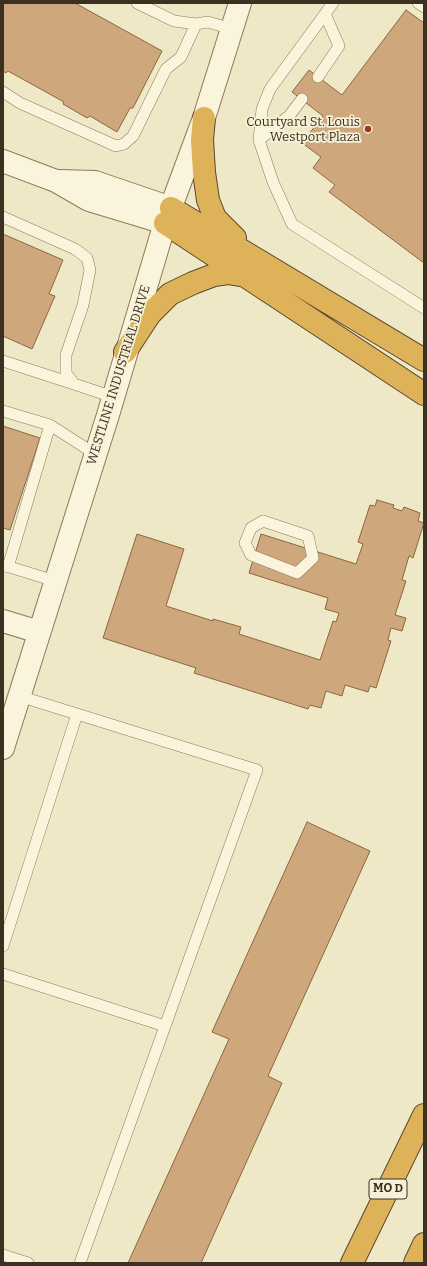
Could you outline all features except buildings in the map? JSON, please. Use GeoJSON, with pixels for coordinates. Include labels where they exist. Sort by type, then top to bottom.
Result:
{"type":"FeatureCollection","features":[{"type":"Feature","properties":{"kind":"highway"},"geometry":{"type":"LineString","coordinates":[[204,118],[202,140],[208,200],[215,218],[250,266],[424,394]]}},
{"type":"Feature","properties":{"kind":"highway"},"geometry":{"type":"LineString","coordinates":[[168,215],[250,266],[424,360]]}},
{"type":"Feature","properties":{"kind":"highway"},"geometry":{"type":"LineString","coordinates":[[125,352],[150,314],[170,294],[214,275],[228,273],[250,266]]}},
{"type":"Feature","properties":{"kind":"highway","name":"MO D"},"geometry":{"type":"LineString","coordinates":[[352,1263],[424,1115]]}},
{"type":"Feature","properties":{"kind":"highway"},"geometry":{"type":"LineString","coordinates":[[415,1263],[424,1244]]}},
{"type":"Feature","properties":{"kind":"street","name":"WESTLINE INDUSTRIAL DRIVE"},"geometry":{"type":"LineString","coordinates":[[3,748],[38,632],[113,397],[125,352],[168,215],[204,118],[240,3]]}},
{"type":"Feature","properties":{"kind":"street"},"geometry":{"type":"LineString","coordinates":[[3,161],[56,181],[89,200],[168,215]]}},
{"type":"Feature","properties":{"kind":"street"},"geometry":{"type":"LineString","coordinates":[[3,621],[38,632]]}},
{"type":"Feature","properties":{"kind":"lane"},"geometry":{"type":"LineString","coordinates":[[136,3],[174,21],[196,24],[208,22],[232,29]]}},
{"type":"Feature","properties":{"kind":"lane"},"geometry":{"type":"LineString","coordinates":[[333,3],[270,89],[262,109],[259,140],[273,182],[292,224],[424,308]]}},
{"type":"Feature","properties":{"kind":"lane"},"geometry":{"type":"LineString","coordinates":[[418,3],[424,7]]}},
{"type":"Feature","properties":{"kind":"lane"},"geometry":{"type":"LineString","coordinates":[[318,77],[339,46],[326,14]]}},
{"type":"Feature","properties":{"kind":"lane"},"geometry":{"type":"LineString","coordinates":[[3,92],[20,103],[116,146],[124,144],[133,136],[166,69],[181,57],[196,24]]}},
{"type":"Feature","properties":{"kind":"lane"},"geometry":{"type":"LineString","coordinates":[[259,140],[290,116],[302,99]]}},
{"type":"Feature","properties":{"kind":"lane"},"geometry":{"type":"LineString","coordinates":[[3,218],[75,249],[87,258],[90,270],[86,291],[66,355],[66,373],[74,384]]}},
{"type":"Feature","properties":{"kind":"lane"},"geometry":{"type":"LineString","coordinates":[[3,361],[113,397]]}},
{"type":"Feature","properties":{"kind":"lane"},"geometry":{"type":"LineString","coordinates":[[3,411],[50,426],[95,454]]}},
{"type":"Feature","properties":{"kind":"lane"},"geometry":{"type":"LineString","coordinates":[[50,426],[6,566],[55,581]]}},
{"type":"Feature","properties":{"kind":"lane"},"geometry":{"type":"LineString","coordinates":[[263,521],[308,536],[313,558],[297,573],[251,555],[245,543],[251,528],[263,521]]}},
{"type":"Feature","properties":{"kind":"lane"},"geometry":{"type":"LineString","coordinates":[[19,696],[257,770],[80,1263]]}},
{"type":"Feature","properties":{"kind":"lane"},"geometry":{"type":"LineString","coordinates":[[3,946],[77,714]]}},
{"type":"Feature","properties":{"kind":"lane"},"geometry":{"type":"LineString","coordinates":[[3,974],[165,1026]]}},
{"type":"Feature","properties":{"kind":"lane"},"geometry":{"type":"LineString","coordinates":[[3,1255],[28,1263]]}},
{"type":"Feature","properties":{"kind":"place","name":"Courtyard St. Louis Westport Plaza"},"geometry":{"type":"Point","coordinates":[368,129]}}]}
